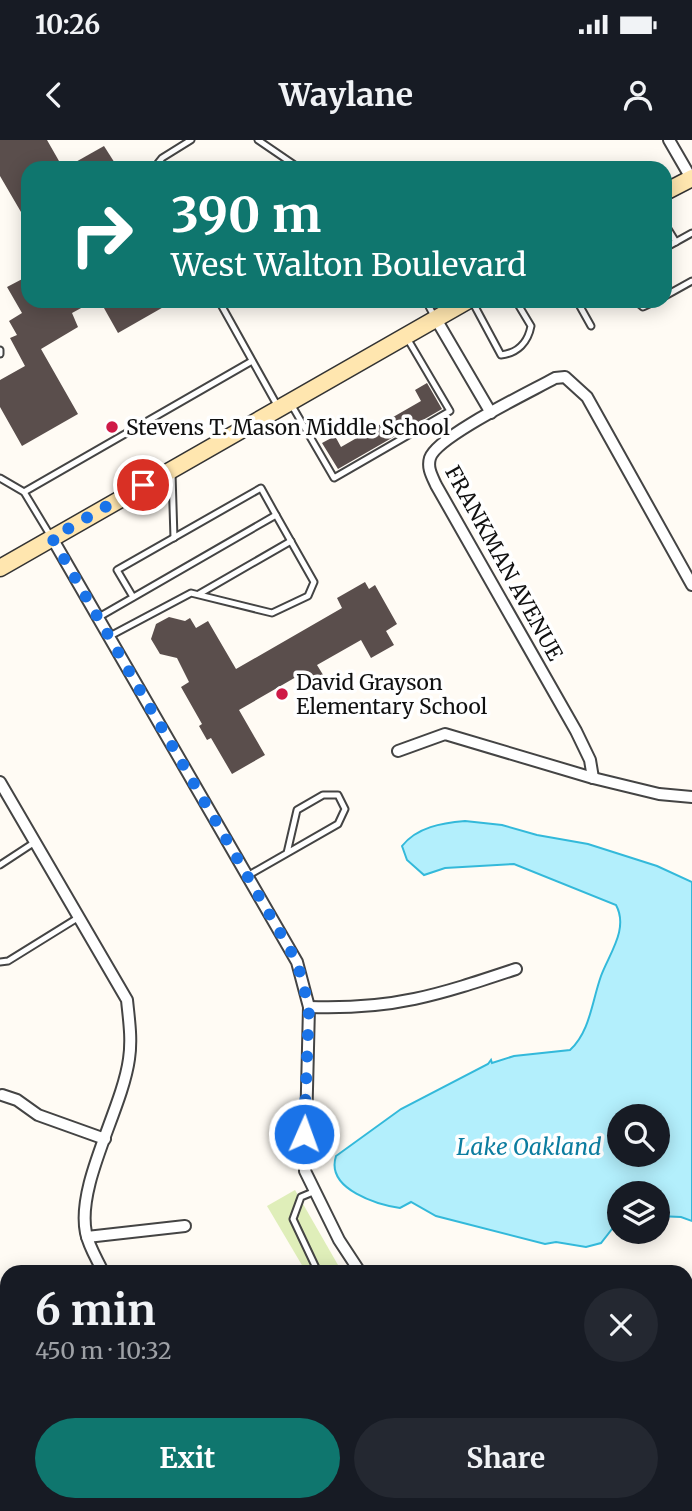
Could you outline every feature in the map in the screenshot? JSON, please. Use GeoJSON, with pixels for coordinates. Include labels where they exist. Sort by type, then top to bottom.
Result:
{"type":"FeatureCollection","features":[{"type":"Feature","properties":{"kind":"main road"},"geometry":{"type":"LineString","coordinates":[[672,188],[691,178]]}},
{"type":"Feature","properties":{"kind":"main road"},"geometry":{"type":"LineString","coordinates":[[0,568],[455,308]]}},
{"type":"Feature","properties":{"kind":"street"},"geometry":{"type":"LineString","coordinates":[[669,140],[691,178]]}},
{"type":"Feature","properties":{"kind":"street"},"geometry":{"type":"LineString","coordinates":[[436,318],[491,413]]}},
{"type":"Feature","properties":{"kind":"street","name":"FRANKMAN AVENUE"},"geometry":{"type":"LineString","coordinates":[[593,778],[590,760],[576,731],[429,470],[430,457],[436,449],[491,413],[555,378],[565,377],[575,382],[587,397],[692,585]]}},
{"type":"Feature","properties":{"kind":"street"},"geometry":{"type":"LineString","coordinates":[[52,538],[297,962],[309,1007],[304,1162],[313,1192],[356,1265]]}},
{"type":"Feature","properties":{"kind":"street"},"geometry":{"type":"LineString","coordinates":[[398,751],[445,734],[593,778],[659,794],[692,796]]}},
{"type":"Feature","properties":{"kind":"street"},"geometry":{"type":"LineString","coordinates":[[0,782],[127,1000],[129,1060],[86,1211],[87,1237],[100,1265]]}},
{"type":"Feature","properties":{"kind":"street"},"geometry":{"type":"LineString","coordinates":[[309,1007],[371,1008],[423,999],[516,969]]}},
{"type":"Feature","properties":{"kind":"street"},"geometry":{"type":"LineString","coordinates":[[2,1095],[17,1100],[38,1115],[105,1139]]}},
{"type":"Feature","properties":{"kind":"street"},"geometry":{"type":"LineString","coordinates":[[87,1237],[185,1226]]}},
{"type":"Feature","properties":{"kind":"lane"},"geometry":{"type":"LineString","coordinates":[[160,161],[191,140]]}},
{"type":"Feature","properties":{"kind":"lane"},"geometry":{"type":"LineString","coordinates":[[258,140],[289,161]]}},
{"type":"Feature","properties":{"kind":"lane"},"geometry":{"type":"LineString","coordinates":[[672,244],[692,233]]}},
{"type":"Feature","properties":{"kind":"lane"},"geometry":{"type":"LineString","coordinates":[[672,235],[676,242]]}},
{"type":"Feature","properties":{"kind":"lane"},"geometry":{"type":"LineString","coordinates":[[672,292],[692,281]]}},
{"type":"Feature","properties":{"kind":"lane"},"geometry":{"type":"LineString","coordinates":[[223,308],[252,361],[334,478],[450,411],[406,336]]}},
{"type":"Feature","properties":{"kind":"lane"},"geometry":{"type":"LineString","coordinates":[[430,308],[436,318]]}},
{"type":"Feature","properties":{"kind":"lane"},"geometry":{"type":"LineString","coordinates":[[473,308],[501,355],[526,344],[529,338],[531,326],[520,308]]}},
{"type":"Feature","properties":{"kind":"lane"},"geometry":{"type":"LineString","coordinates":[[581,308],[591,326]]}},
{"type":"Feature","properties":{"kind":"lane"},"geometry":{"type":"LineString","coordinates":[[24,492],[252,361]]}},
{"type":"Feature","properties":{"kind":"lane"},"geometry":{"type":"LineString","coordinates":[[172,469],[174,538]]}},
{"type":"Feature","properties":{"kind":"lane"},"geometry":{"type":"LineString","coordinates":[[0,478],[24,492],[52,538]]}},
{"type":"Feature","properties":{"kind":"lane"},"geometry":{"type":"LineString","coordinates":[[110,636],[182,595],[199,594],[272,612],[295,604],[312,591],[313,582],[261,488],[117,570],[133,597]]}},
{"type":"Feature","properties":{"kind":"lane"},"geometry":{"type":"LineString","coordinates":[[99,617],[276,515]]}},
{"type":"Feature","properties":{"kind":"lane"},"geometry":{"type":"LineString","coordinates":[[199,594],[291,541]]}},
{"type":"Feature","properties":{"kind":"lane"},"geometry":{"type":"LineString","coordinates":[[249,875],[287,853],[344,818],[345,809],[338,795],[323,795],[297,810],[287,853]]}},
{"type":"Feature","properties":{"kind":"lane"},"geometry":{"type":"LineString","coordinates":[[0,865],[35,842]]}},
{"type":"Feature","properties":{"kind":"lane"},"geometry":{"type":"LineString","coordinates":[[0,961],[8,961],[79,917]]}},
{"type":"Feature","properties":{"kind":"lane"},"geometry":{"type":"LineString","coordinates":[[313,1192],[301,1197],[293,1219],[315,1265]]}},
{"type":"Feature","properties":{"kind":"green space"},"geometry":{"type":"Polygon","coordinates":[[[295,1190],[338,1265],[302,1265],[267,1206],[295,1190]]]}},
{"type":"Feature","properties":{"kind":"water","name":"Lake Oakland"},"geometry":{"type":"Polygon","coordinates":[[[465,821],[502,825],[537,835],[588,844],[657,866],[692,882],[692,1221],[670,1217],[670,1181],[607,1181],[607,1235],[601,1243],[586,1247],[556,1242],[545,1244],[436,1216],[411,1202],[400,1208],[380,1203],[356,1194],[339,1178],[335,1168],[336,1156],[401,1109],[491,1060],[492,1063],[514,1056],[570,1050],[577,1043],[586,1025],[601,976],[619,932],[616,905],[514,864],[445,868],[424,875],[407,860],[402,846],[422,830],[465,821]]]}},
{"type":"Feature","properties":{"kind":"building"},"geometry":{"type":"Polygon","coordinates":[[[0,140],[47,140],[59,161],[21,161],[21,212],[0,176],[0,140]]]}},
{"type":"Feature","properties":{"kind":"building"},"geometry":{"type":"Polygon","coordinates":[[[104,146],[114,161],[77,161],[104,146]]]}},
{"type":"Feature","properties":{"kind":"building"},"geometry":{"type":"Polygon","coordinates":[[[21,280],[21,308],[81,308],[72,313],[78,327],[41,349],[78,414],[22,446],[0,407],[0,380],[25,366],[10,338],[17,335],[9,321],[22,313],[7,287],[21,280]]]}},
{"type":"Feature","properties":{"kind":"building"},"geometry":{"type":"Polygon","coordinates":[[[104,308],[162,308],[118,333],[104,308]]]}},
{"type":"Feature","properties":{"kind":"building"},"geometry":{"type":"Polygon","coordinates":[[[427,383],[442,409],[338,469],[322,443],[335,436],[341,447],[421,401],[415,390],[427,383]]]}},
{"type":"Feature","properties":{"kind":"building"},"geometry":{"type":"Polygon","coordinates":[[[365,582],[369,589],[375,585],[397,624],[386,631],[394,645],[371,658],[361,640],[317,665],[325,678],[310,686],[303,673],[239,710],[265,755],[232,774],[211,738],[207,740],[199,726],[202,724],[181,687],[189,682],[177,658],[160,654],[151,639],[156,624],[169,617],[185,621],[190,618],[196,628],[208,621],[236,669],[342,608],[337,598],[365,582]]]}},
{"type":"Feature","properties":{"kind":"place","name":"Stevens T. Mason Middle School"},"geometry":{"type":"Point","coordinates":[112,427]}},
{"type":"Feature","properties":{"kind":"place","name":"David Grayson Elementary School"},"geometry":{"type":"Point","coordinates":[282,694]}},
{"type":"Feature","properties":{"kind":"route"},"geometry":{"type":"LineString","coordinates":[[143,485],[52,538],[203,795],[297,962],[309,1007],[304,1134]]}}]}
